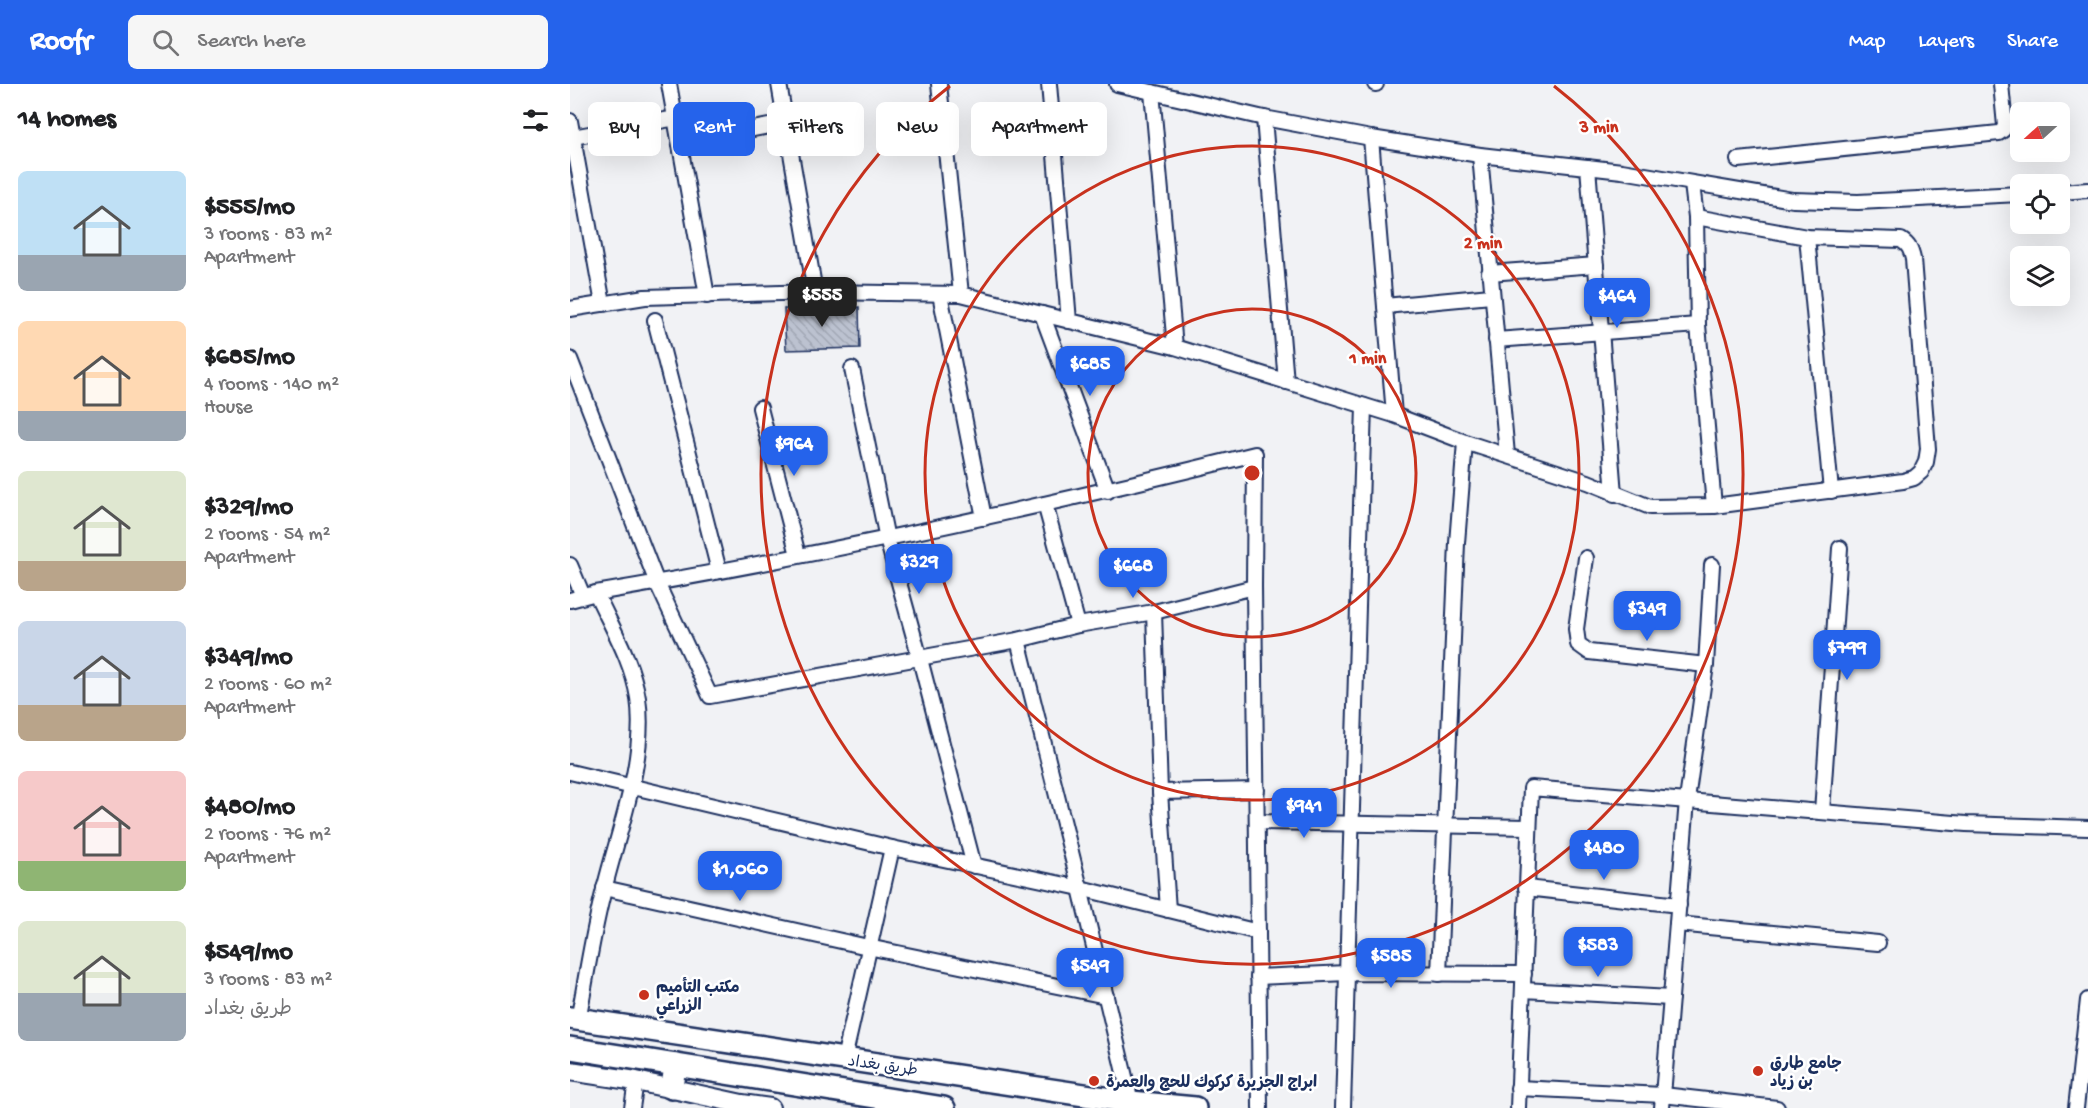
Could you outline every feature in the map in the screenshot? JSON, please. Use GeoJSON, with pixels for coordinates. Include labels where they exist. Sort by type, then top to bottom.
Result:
{"type":"FeatureCollection","features":[{"type":"Feature","properties":{"kind":"main road","name":"طريق بغداد"},"geometry":{"type":"LineString","coordinates":[[574,1019],[1131,1102],[1195,1108]]}},
{"type":"Feature","properties":{"kind":"main road","name":"طريق بغداد"},"geometry":{"type":"LineString","coordinates":[[570,1048],[944,1108]]}},
{"type":"Feature","properties":{"kind":"main road"},"geometry":{"type":"LineString","coordinates":[[868,1096],[877,1063]]}},
{"type":"Feature","properties":{"kind":"main road"},"geometry":{"type":"LineString","coordinates":[[672,1088],[675,1065]]}},
{"type":"Feature","properties":{"kind":"main road"},"geometry":{"type":"LineString","coordinates":[[570,1071],[672,1088],[742,1106],[770,1108]]}},
{"type":"Feature","properties":{"kind":"street"},"geometry":{"type":"LineString","coordinates":[[669,84],[673,103]]}},
{"type":"Feature","properties":{"kind":"street"},"geometry":{"type":"LineString","coordinates":[[779,84],[782,102]]}},
{"type":"Feature","properties":{"kind":"street"},"geometry":{"type":"LineString","coordinates":[[939,84],[961,294]]}},
{"type":"Feature","properties":{"kind":"street"},"geometry":{"type":"LineString","coordinates":[[1049,84],[1069,321]]}},
{"type":"Feature","properties":{"kind":"street"},"geometry":{"type":"LineString","coordinates":[[1118,84],[1264,118],[1371,138],[1588,167],[1793,200],[1858,202],[2010,194]]}},
{"type":"Feature","properties":{"kind":"street"},"geometry":{"type":"LineString","coordinates":[[1738,160],[2001,132],[2005,126],[2001,84]]}},
{"type":"Feature","properties":{"kind":"street"},"geometry":{"type":"LineString","coordinates":[[1152,92],[1175,347]]}},
{"type":"Feature","properties":{"kind":"street"},"geometry":{"type":"LineString","coordinates":[[1264,118],[1286,382]]}},
{"type":"Feature","properties":{"kind":"street"},"geometry":{"type":"LineString","coordinates":[[573,137],[673,119]]}},
{"type":"Feature","properties":{"kind":"street"},"geometry":{"type":"LineString","coordinates":[[570,121],[603,304]]}},
{"type":"Feature","properties":{"kind":"street"},"geometry":{"type":"LineString","coordinates":[[1371,138],[1394,415]]}},
{"type":"Feature","properties":{"kind":"street"},"geometry":{"type":"LineString","coordinates":[[1479,154],[1507,455]]}},
{"type":"Feature","properties":{"kind":"street"},"geometry":{"type":"LineString","coordinates":[[682,156],[707,296]]}},
{"type":"Feature","properties":{"kind":"street"},"geometry":{"type":"LineString","coordinates":[[791,156],[815,292]]}},
{"type":"Feature","properties":{"kind":"street"},"geometry":{"type":"LineString","coordinates":[[1588,167],[1614,494]]}},
{"type":"Feature","properties":{"kind":"street"},"geometry":{"type":"LineString","coordinates":[[1692,184],[1696,217],[1698,325],[1714,506]]}},
{"type":"Feature","properties":{"kind":"street"},"geometry":{"type":"LineString","coordinates":[[2070,191],[2088,190]]}},
{"type":"Feature","properties":{"kind":"street"},"geometry":{"type":"LineString","coordinates":[[570,309],[645,297],[815,292],[961,294],[1175,347],[1394,415],[1465,442],[1588,482],[1650,507],[1714,506],[1831,491],[1903,481],[1914,478],[1922,472],[1926,462],[1927,430],[1911,249],[1901,240],[1807,237],[1696,217]]}},
{"type":"Feature","properties":{"kind":"street"},"geometry":{"type":"LineString","coordinates":[[1807,237],[1831,491]]}},
{"type":"Feature","properties":{"kind":"street"},"geometry":{"type":"LineString","coordinates":[[1489,273],[1596,265]]}},
{"type":"Feature","properties":{"kind":"street"},"geometry":{"type":"LineString","coordinates":[[940,294],[984,518]]}},
{"type":"Feature","properties":{"kind":"street"},"geometry":{"type":"LineString","coordinates":[[1385,306],[1491,296]]}},
{"type":"Feature","properties":{"kind":"street"},"geometry":{"type":"LineString","coordinates":[[1042,314],[1108,491]]}},
{"type":"Feature","properties":{"kind":"street"},"geometry":{"type":"LineString","coordinates":[[655,320],[719,571]]}},
{"type":"Feature","properties":{"kind":"street"},"geometry":{"type":"LineString","coordinates":[[1496,340],[1698,325]]}},
{"type":"Feature","properties":{"kind":"street"},"geometry":{"type":"LineString","coordinates":[[570,359],[657,583],[710,696],[1018,640],[1078,625],[1154,612],[1254,587]]}},
{"type":"Feature","properties":{"kind":"street"},"geometry":{"type":"LineString","coordinates":[[852,369],[887,540],[974,866]]}},
{"type":"Feature","properties":{"kind":"street"},"geometry":{"type":"LineString","coordinates":[[1343,1108],[1364,406]]}},
{"type":"Feature","properties":{"kind":"street"},"geometry":{"type":"LineString","coordinates":[[760,408],[798,555]]}},
{"type":"Feature","properties":{"kind":"street"},"geometry":{"type":"LineString","coordinates":[[1439,974],[1457,543],[1465,442]]}},
{"type":"Feature","properties":{"kind":"street"},"geometry":{"type":"LineString","coordinates":[[583,596],[887,540],[1108,491],[1255,454],[1254,587],[1260,1108]]}},
{"type":"Feature","properties":{"kind":"street"},"geometry":{"type":"LineString","coordinates":[[1045,504],[1078,625]]}},
{"type":"Feature","properties":{"kind":"street"},"geometry":{"type":"LineString","coordinates":[[1822,812],[1840,548]]}},
{"type":"Feature","properties":{"kind":"street"},"geometry":{"type":"LineString","coordinates":[[1586,558],[1576,629],[1578,644],[1588,652],[1706,665]]}},
{"type":"Feature","properties":{"kind":"street"},"geometry":{"type":"LineString","coordinates":[[570,564],[583,596],[632,671],[638,701],[638,733],[632,786],[604,888],[574,1019]]}},
{"type":"Feature","properties":{"kind":"street"},"geometry":{"type":"LineString","coordinates":[[1662,1101],[1687,800],[1706,665],[1712,565]]}},
{"type":"Feature","properties":{"kind":"street"},"geometry":{"type":"LineString","coordinates":[[1154,612],[1160,792],[1168,910]]}},
{"type":"Feature","properties":{"kind":"street"},"geometry":{"type":"LineString","coordinates":[[1018,640],[1131,1102]]}},
{"type":"Feature","properties":{"kind":"street"},"geometry":{"type":"LineString","coordinates":[[570,772],[892,848],[1080,888],[1258,932]]}},
{"type":"Feature","properties":{"kind":"street"},"geometry":{"type":"LineString","coordinates":[[1518,1108],[1531,788],[1966,824],[2088,828]]}},
{"type":"Feature","properties":{"kind":"street"},"geometry":{"type":"LineString","coordinates":[[1160,792],[1257,790]]}},
{"type":"Feature","properties":{"kind":"street"},"geometry":{"type":"LineString","coordinates":[[1257,822],[1528,827]]}},
{"type":"Feature","properties":{"kind":"street"},"geometry":{"type":"LineString","coordinates":[[844,1059],[892,848]]}},
{"type":"Feature","properties":{"kind":"street"},"geometry":{"type":"LineString","coordinates":[[604,888],[868,947],[1106,996]]}},
{"type":"Feature","properties":{"kind":"street"},"geometry":{"type":"LineString","coordinates":[[1526,888],[1678,905]]}},
{"type":"Feature","properties":{"kind":"street"},"geometry":{"type":"LineString","coordinates":[[1677,924],[1878,943]]}},
{"type":"Feature","properties":{"kind":"street"},"geometry":{"type":"LineString","coordinates":[[1258,977],[1347,974],[1524,974]]}},
{"type":"Feature","properties":{"kind":"street"},"geometry":{"type":"LineString","coordinates":[[1523,990],[1671,998]]}},
{"type":"Feature","properties":{"kind":"street"},"geometry":{"type":"LineString","coordinates":[[2078,1107],[2088,1000]]}},
{"type":"Feature","properties":{"kind":"street"},"geometry":{"type":"LineString","coordinates":[[632,1108],[636,1081]]}},
{"type":"Feature","properties":{"kind":"street"},"geometry":{"type":"LineString","coordinates":[[1518,1088],[1662,1101],[1777,1108]]}},
{"type":"Feature","properties":{"kind":"building"},"geometry":{"type":"Polygon","coordinates":[[[859,307],[860,348],[786,350],[784,309],[859,307]]]}},
{"type":"Feature","properties":{"kind":"place","name":"مكتب التأميم الزراعي"},"geometry":{"type":"Point","coordinates":[644,995]}},
{"type":"Feature","properties":{"kind":"place","name":"جامع طارق بن زياد"},"geometry":{"type":"Point","coordinates":[1758,1071]}},
{"type":"Feature","properties":{"kind":"place","name":"ابراج الجزيرة كركوك للحج والعمرة"},"geometry":{"type":"Point","coordinates":[1094,1081]}}]}
